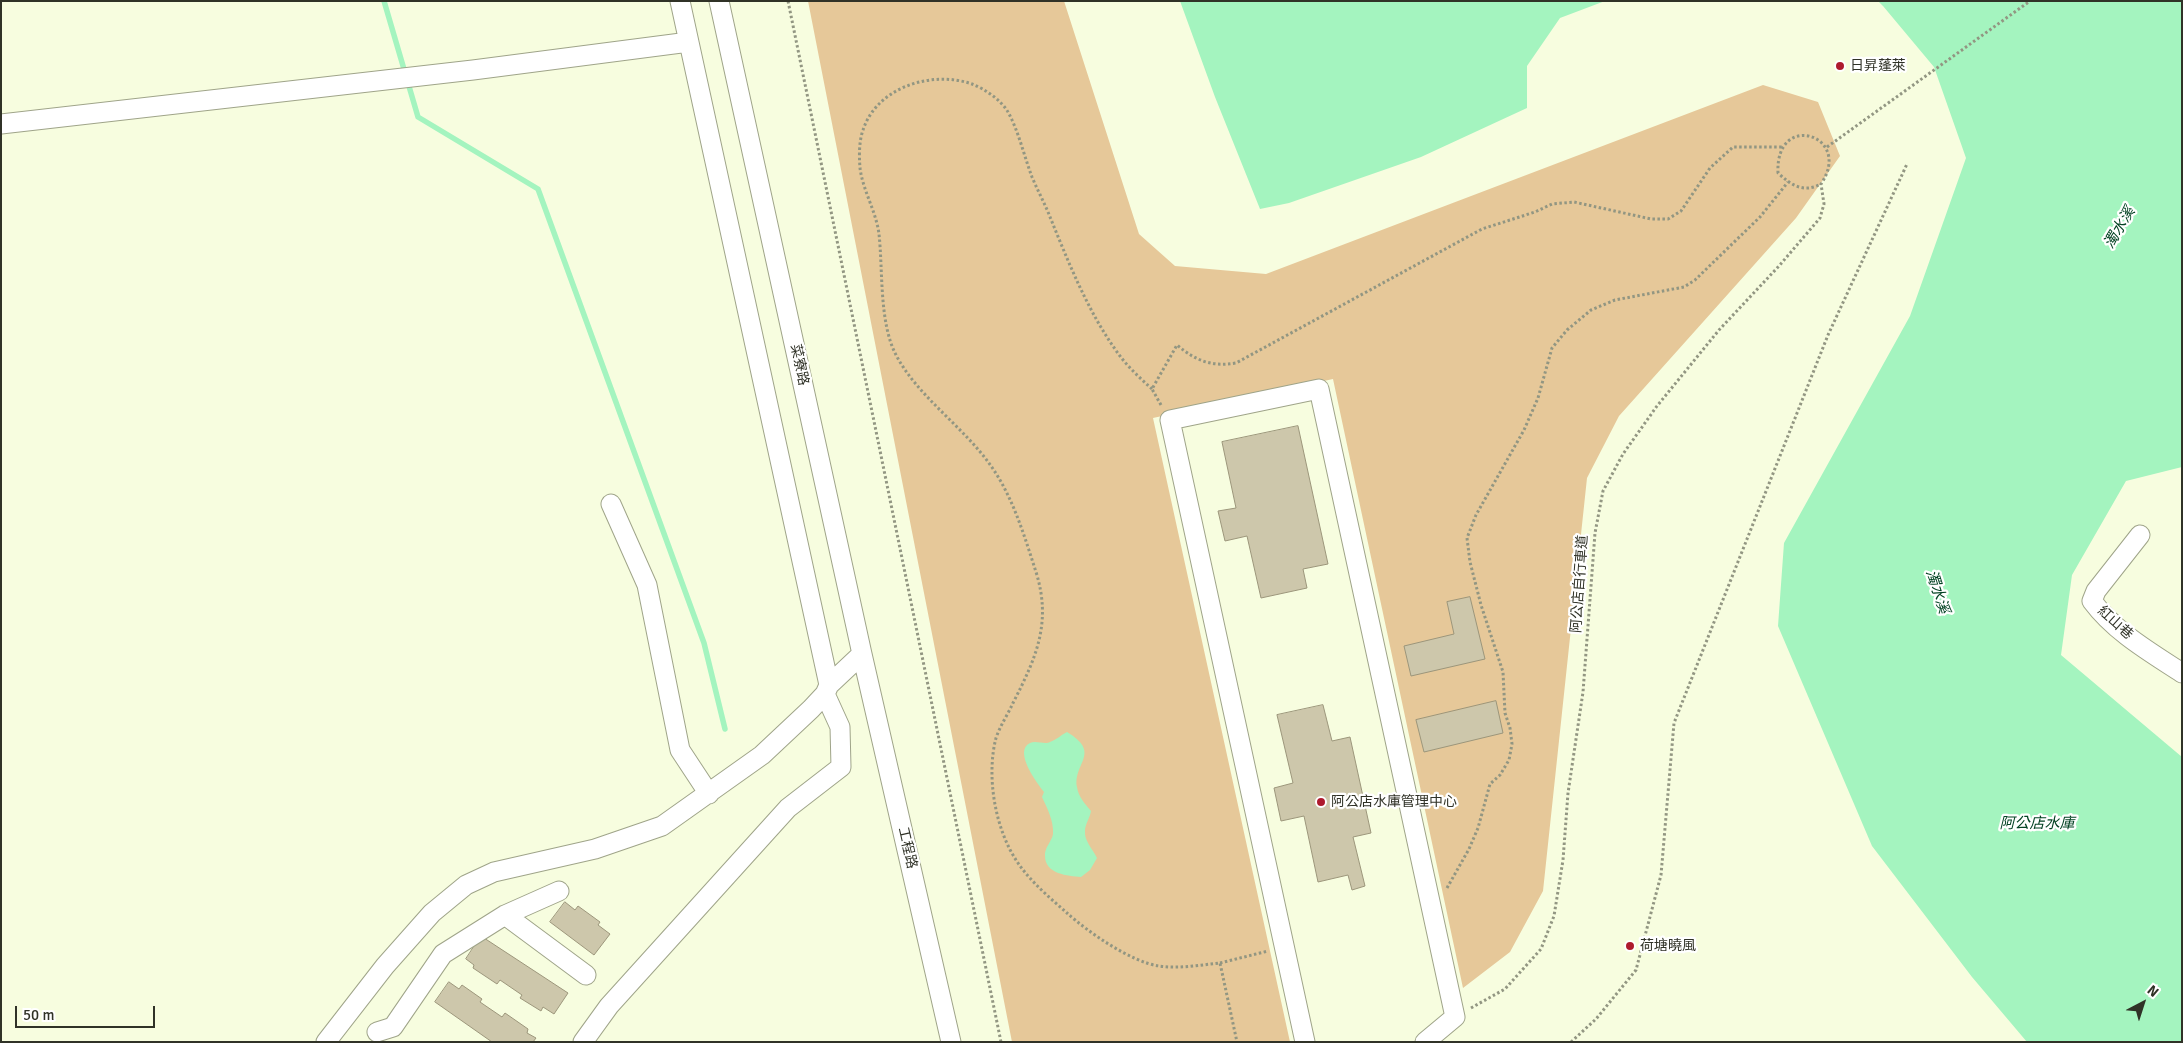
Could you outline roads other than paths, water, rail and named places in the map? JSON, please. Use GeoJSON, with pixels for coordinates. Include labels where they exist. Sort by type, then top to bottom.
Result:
{"type":"FeatureCollection","features":[{"type":"Feature","properties":{"kind":"street"},"geometry":{"type":"LineString","coordinates":[[583,1042],[608,1006],[788,808],[841,767],[840,727],[827,690],[680,1]]}},
{"type":"Feature","properties":{"kind":"street","name":"菜寮路"},"geometry":{"type":"LineString","coordinates":[[719,1],[862,654]]}},
{"type":"Feature","properties":{"kind":"street"},"geometry":{"type":"LineString","coordinates":[[1,124],[473,70],[689,42]]}},
{"type":"Feature","properties":{"kind":"street"},"geometry":{"type":"LineString","coordinates":[[1305,1042],[1170,420],[1318,389],[1455,1016],[1425,1042]]}},
{"type":"Feature","properties":{"kind":"street"},"geometry":{"type":"LineString","coordinates":[[610,504],[647,585],[680,750],[709,794]]}},
{"type":"Feature","properties":{"kind":"street","name":"紅山巷"},"geometry":{"type":"LineString","coordinates":[[2140,535],[2096,591],[2092,601],[2104,616],[2137,642],[2182,673]]}},
{"type":"Feature","properties":{"kind":"street"},"geometry":{"type":"LineString","coordinates":[[326,1042],[385,966],[432,913],[466,885],[494,872],[595,849],[662,826],[762,755],[811,709],[862,654]]}},
{"type":"Feature","properties":{"kind":"street","name":"工程路"},"geometry":{"type":"LineString","coordinates":[[862,654],[951,1042]]}},
{"type":"Feature","properties":{"kind":"street"},"geometry":{"type":"LineString","coordinates":[[380,1038],[393,1027],[443,954],[505,915],[560,891]]}},
{"type":"Feature","properties":{"kind":"street"},"geometry":{"type":"LineString","coordinates":[[505,915],[586,975]]}},
{"type":"Feature","properties":{"kind":"water"},"geometry":{"type":"Polygon","coordinates":[[[1180,1],[1605,1],[1560,18],[1527,66],[1527,108],[1421,157],[1289,203],[1260,209],[1215,97],[1180,1]]]}},
{"type":"Feature","properties":{"kind":"water","name":"阿公店水庫"},"geometry":{"type":"Polygon","coordinates":[[[1878,1],[2182,1],[2182,467],[2126,481],[2072,575],[2061,655],[2182,757],[2182,1042],[2027,1042],[1972,977],[1872,846],[1778,626],[1784,543],[1910,316],[1966,158],[1934,67],[1878,1]]]}},
{"type":"Feature","properties":{"kind":"water"},"geometry":{"type":"Polygon","coordinates":[[[1067,732],[1083,746],[1084,758],[1077,779],[1077,787],[1080,797],[1091,811],[1085,835],[1097,858],[1090,870],[1081,877],[1058,873],[1049,867],[1046,862],[1045,853],[1053,834],[1052,824],[1042,797],[1044,792],[1028,767],[1024,753],[1025,747],[1030,743],[1048,743],[1067,732]]]}},
{"type":"Feature","properties":{"kind":"waterway"},"geometry":{"type":"LineString","coordinates":[[384,1],[418,117],[538,189],[704,643],[725,729]]}},
{"type":"Feature","properties":{"kind":"place","name":"日昇蓬萊"},"geometry":{"type":"Point","coordinates":[1840,66]}},
{"type":"Feature","properties":{"kind":"place","name":"阿公店水庫管理中心"},"geometry":{"type":"Point","coordinates":[1321,802]}},
{"type":"Feature","properties":{"kind":"place","name":"荷塘曉風"},"geometry":{"type":"Point","coordinates":[1630,946]}},
{"type":"Feature","properties":{"kind":"water label","name":"濁水溪"},"geometry":{"type":"Point","coordinates":[2120,228]}},
{"type":"Feature","properties":{"kind":"water label","name":"濁水溪"},"geometry":{"type":"Point","coordinates":[1937,592]}}]}
